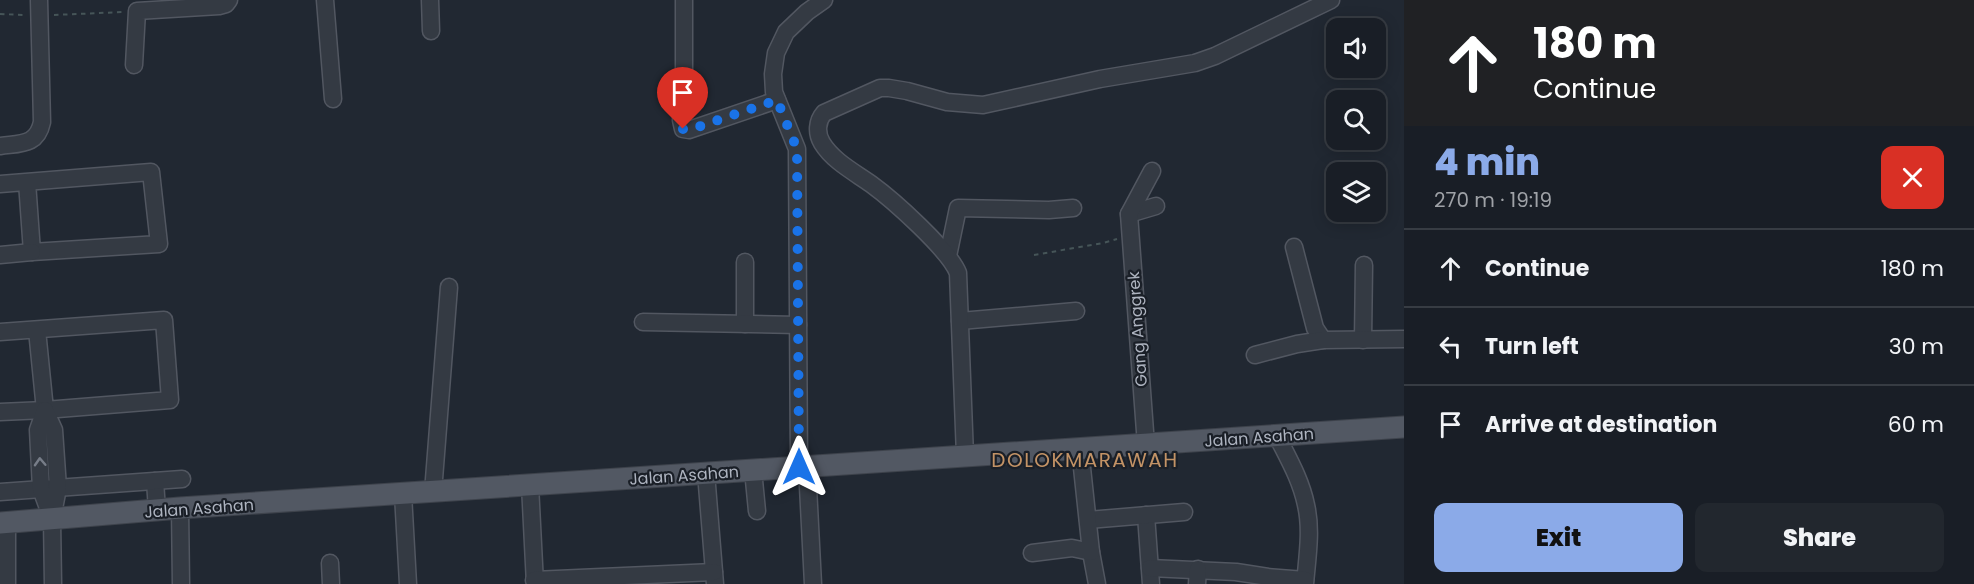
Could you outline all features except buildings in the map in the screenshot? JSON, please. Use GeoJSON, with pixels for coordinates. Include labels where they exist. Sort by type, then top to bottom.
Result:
{"type":"FeatureCollection","features":[{"type":"Feature","properties":{"kind":"main road","name":"Jalan Asahan"},"geometry":{"type":"LineString","coordinates":[[3,523],[180,508],[1404,427]]}},
{"type":"Feature","properties":{"kind":"street"},"geometry":{"type":"LineString","coordinates":[[135,65],[136,12],[219,6],[229,0]]}},
{"type":"Feature","properties":{"kind":"street"},"geometry":{"type":"LineString","coordinates":[[325,0],[333,99]]}},
{"type":"Feature","properties":{"kind":"street"},"geometry":{"type":"LineString","coordinates":[[430,0],[431,31]]}},
{"type":"Feature","properties":{"kind":"street"},"geometry":{"type":"LineString","coordinates":[[684,0],[684,74],[681,120],[683,129],[689,130],[777,100]]}},
{"type":"Feature","properties":{"kind":"street"},"geometry":{"type":"LineString","coordinates":[[813,584],[803,467],[798,325],[797,149],[774,92],[772,74],[776,53],[786,32],[824,0]]}},
{"type":"Feature","properties":{"kind":"street"},"geometry":{"type":"LineString","coordinates":[[965,456],[958,273],[948,256],[904,212],[874,186],[842,165],[825,147],[821,142],[818,129],[819,120],[824,113],[880,88],[955,103],[983,105],[1100,78],[1195,63],[1215,56],[1331,0]]}},
{"type":"Feature","properties":{"kind":"street"},"geometry":{"type":"LineString","coordinates":[[0,146],[31,141],[37,137],[40,130],[42,122],[39,8]]}},
{"type":"Feature","properties":{"kind":"street"},"geometry":{"type":"LineString","coordinates":[[1129,214],[1152,171]]}},
{"type":"Feature","properties":{"kind":"street"},"geometry":{"type":"LineString","coordinates":[[0,184],[151,172],[159,244],[0,255]]}},
{"type":"Feature","properties":{"kind":"street"},"geometry":{"type":"LineString","coordinates":[[27,182],[32,252]]}},
{"type":"Feature","properties":{"kind":"street"},"geometry":{"type":"LineString","coordinates":[[1129,214],[1156,206]]}},
{"type":"Feature","properties":{"kind":"street"},"geometry":{"type":"LineString","coordinates":[[948,256],[958,208],[1049,210],[1073,208]]}},
{"type":"Feature","properties":{"kind":"street","name":"Gang Anggrek"},"geometry":{"type":"LineString","coordinates":[[1129,214],[1146,445]]}},
{"type":"Feature","properties":{"kind":"street"},"geometry":{"type":"LineString","coordinates":[[1294,247],[1315,327],[1323,340]]}},
{"type":"Feature","properties":{"kind":"street"},"geometry":{"type":"LineString","coordinates":[[745,262],[745,324]]}},
{"type":"Feature","properties":{"kind":"street"},"geometry":{"type":"LineString","coordinates":[[1363,340],[1364,266]]}},
{"type":"Feature","properties":{"kind":"street"},"geometry":{"type":"LineString","coordinates":[[433,492],[449,287]]}},
{"type":"Feature","properties":{"kind":"street"},"geometry":{"type":"LineString","coordinates":[[960,321],[1076,311]]}},
{"type":"Feature","properties":{"kind":"street"},"geometry":{"type":"LineString","coordinates":[[0,332],[164,320],[170,400],[0,412]]}},
{"type":"Feature","properties":{"kind":"street"},"geometry":{"type":"LineString","coordinates":[[643,322],[798,325]]}},
{"type":"Feature","properties":{"kind":"street"},"geometry":{"type":"LineString","coordinates":[[37,330],[45,410],[54,430],[58,488],[52,519],[54,584]]}},
{"type":"Feature","properties":{"kind":"street"},"geometry":{"type":"LineString","coordinates":[[1255,355],[1323,340],[1404,339]]}},
{"type":"Feature","properties":{"kind":"street"},"geometry":{"type":"LineString","coordinates":[[45,410],[38,430],[41,489],[52,519]]}},
{"type":"Feature","properties":{"kind":"street"},"geometry":{"type":"LineString","coordinates":[[1146,515],[1151,576],[1197,576],[1236,572],[1305,582],[1308,519],[1306,505],[1302,488],[1277,436]]}},
{"type":"Feature","properties":{"kind":"street"},"geometry":{"type":"LineString","coordinates":[[1080,449],[1096,584]]}},
{"type":"Feature","properties":{"kind":"street"},"geometry":{"type":"LineString","coordinates":[[753,470],[757,511]]}},
{"type":"Feature","properties":{"kind":"street"},"geometry":{"type":"LineString","coordinates":[[530,486],[535,582],[714,578],[706,473]]}},
{"type":"Feature","properties":{"kind":"street"},"geometry":{"type":"LineString","coordinates":[[0,492],[182,479]]}},
{"type":"Feature","properties":{"kind":"street"},"geometry":{"type":"LineString","coordinates":[[155,482],[157,510]]}},
{"type":"Feature","properties":{"kind":"street"},"geometry":{"type":"LineString","coordinates":[[403,494],[408,584]]}},
{"type":"Feature","properties":{"kind":"street"},"geometry":{"type":"LineString","coordinates":[[180,508],[181,584]]}},
{"type":"Feature","properties":{"kind":"street"},"geometry":{"type":"LineString","coordinates":[[1088,520],[1184,512]]}},
{"type":"Feature","properties":{"kind":"street"},"geometry":{"type":"LineString","coordinates":[[3,523],[7,584]]}},
{"type":"Feature","properties":{"kind":"street"},"geometry":{"type":"LineString","coordinates":[[1032,553],[1072,548],[1092,552]]}},
{"type":"Feature","properties":{"kind":"street"},"geometry":{"type":"LineString","coordinates":[[330,563],[331,584]]}},
{"type":"Feature","properties":{"kind":"path"},"geometry":{"type":"LineString","coordinates":[[0,14],[39,8],[136,12]]}},
{"type":"Feature","properties":{"kind":"path"},"geometry":{"type":"LineString","coordinates":[[1034,255],[1103,243],[1130,234]]}},
{"type":"Feature","properties":{"kind":"district","name":"DOLOKMARAWAH"},"geometry":{"type":"Point","coordinates":[1085,460]}},
{"type":"Feature","properties":{"kind":"route"},"geometry":{"type":"LineString","coordinates":[[683,129],[689,130],[777,100],[797,149],[799,467]]}}]}
